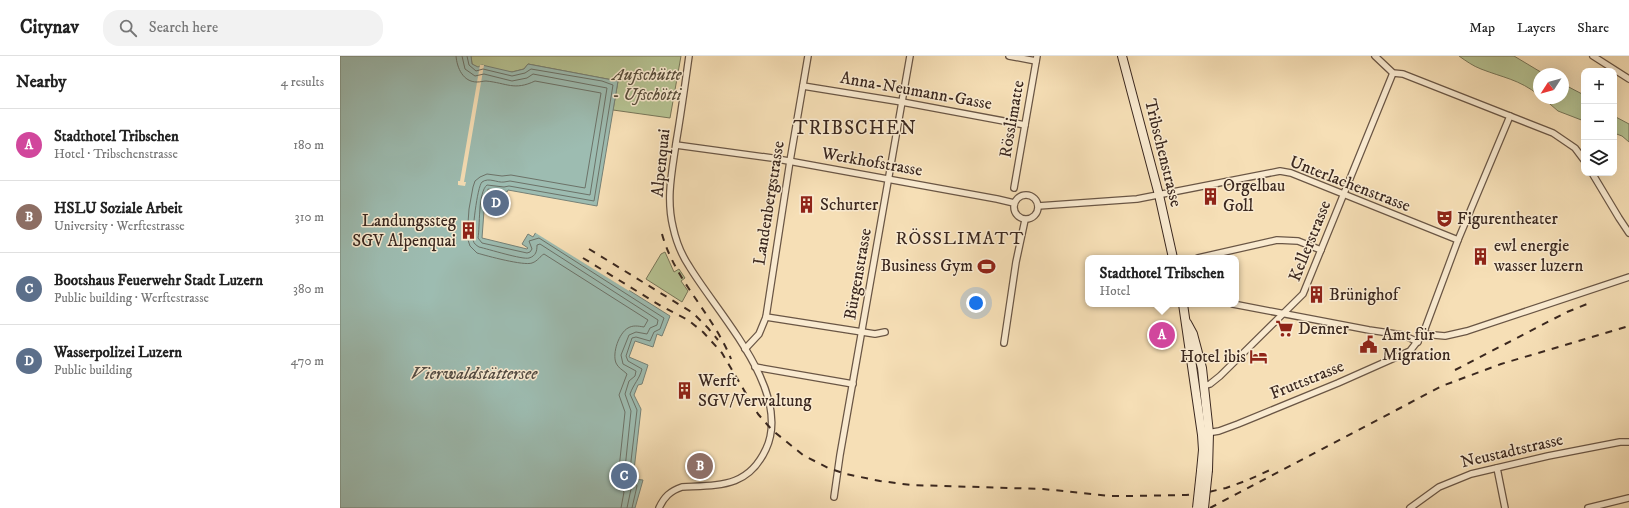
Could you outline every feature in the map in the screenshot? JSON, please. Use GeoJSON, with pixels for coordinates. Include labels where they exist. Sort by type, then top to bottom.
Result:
{"type":"FeatureCollection","features":[{"type":"Feature","properties":{"kind":"street","name":"Alpenquai"},"geometry":{"type":"LineString","coordinates":[[660,505],[669,493],[682,487],[735,482],[748,474],[758,464],[770,440],[772,420],[768,400],[755,367],[745,349],[688,266],[677,242],[671,216],[669,194],[670,174],[676,145],[689,56]]}},
{"type":"Feature","properties":{"kind":"street","name":"Landenbergstrasse"},"geometry":{"type":"LineString","coordinates":[[745,349],[759,334],[766,317],[808,56]]}},
{"type":"Feature","properties":{"kind":"street","name":"Bürgenstrasse"},"geometry":{"type":"LineString","coordinates":[[834,498],[840,455],[910,56]]}},
{"type":"Feature","properties":{"kind":"street"},"geometry":{"type":"LineString","coordinates":[[1009,56],[1037,58]]}},
{"type":"Feature","properties":{"kind":"street","name":"Tribschenstrasse"},"geometry":{"type":"LineString","coordinates":[[1122,56],[1159,194],[1172,255]]}},
{"type":"Feature","properties":{"kind":"street"},"geometry":{"type":"LineString","coordinates":[[1375,56],[1393,73],[1403,74],[1553,133],[1575,148],[1581,156]]}},
{"type":"Feature","properties":{"kind":"street"},"geometry":{"type":"LineString","coordinates":[[1593,56],[1629,79]]}},
{"type":"Feature","properties":{"kind":"street","name":"Rösslimatte"},"geometry":{"type":"LineString","coordinates":[[1014,188],[1037,58]]}},
{"type":"Feature","properties":{"kind":"street","name":"Kellerstrasse"},"geometry":{"type":"LineString","coordinates":[[1204,386],[1210,384],[1220,376],[1303,294],[1393,73]]}},
{"type":"Feature","properties":{"kind":"street","name":"Anna-Neumann-Gasse"},"geometry":{"type":"LineString","coordinates":[[803,86],[902,102],[1025,125]]}},
{"type":"Feature","properties":{"kind":"street","name":"Fruttstrasse"},"geometry":{"type":"LineString","coordinates":[[1206,434],[1219,431],[1410,352],[1423,334],[1458,240],[1510,116]]}},
{"type":"Feature","properties":{"kind":"street","name":"Werkhofstrasse"},"geometry":{"type":"LineString","coordinates":[[676,145],[790,162],[1014,203]]}},
{"type":"Feature","properties":{"kind":"street","name":"Unterlachenstrasse"},"geometry":{"type":"LineString","coordinates":[[1159,194],[1280,171],[1291,173],[1458,240]]}},
{"type":"Feature","properties":{"kind":"street"},"geometry":{"type":"LineString","coordinates":[[1594,176],[1618,218],[1629,233]]}},
{"type":"Feature","properties":{"kind":"street"},"geometry":{"type":"LineString","coordinates":[[1038,206],[1123,201],[1159,194]]}},
{"type":"Feature","properties":{"kind":"street"},"geometry":{"type":"LineString","coordinates":[[1028,195],[1035,199],[1038,206],[1035,216],[1025,220],[1016,214],[1014,203],[1020,197],[1028,195]]}},
{"type":"Feature","properties":{"kind":"street"},"geometry":{"type":"LineString","coordinates":[[1004,343],[1016,262],[1025,220]]}},
{"type":"Feature","properties":{"kind":"street"},"geometry":{"type":"LineString","coordinates":[[1211,255],[1277,240],[1298,241],[1321,250]]}},
{"type":"Feature","properties":{"kind":"street"},"geometry":{"type":"LineString","coordinates":[[1423,334],[1445,336],[1467,331],[1629,277]]}},
{"type":"Feature","properties":{"kind":"street"},"geometry":{"type":"LineString","coordinates":[[1239,305],[1403,335],[1418,342]]}},
{"type":"Feature","properties":{"kind":"street"},"geometry":{"type":"LineString","coordinates":[[1184,307],[1187,336],[1206,434]]}},
{"type":"Feature","properties":{"kind":"street"},"geometry":{"type":"LineString","coordinates":[[766,317],[875,334],[885,332]]}},
{"type":"Feature","properties":{"kind":"street"},"geometry":{"type":"LineString","coordinates":[[1186,320],[1193,334],[1202,368],[1204,386],[1206,434],[1203,450],[1204,508]]}},
{"type":"Feature","properties":{"kind":"street"},"geometry":{"type":"LineString","coordinates":[[755,367],[853,384]]}},
{"type":"Feature","properties":{"kind":"street","name":"Neustadtstrasse"},"geometry":{"type":"LineString","coordinates":[[1410,508],[1439,487],[1453,480],[1497,468],[1620,442],[1629,442]]}},
{"type":"Feature","properties":{"kind":"street"},"geometry":{"type":"LineString","coordinates":[[1497,468],[1505,508]]}},
{"type":"Feature","properties":{"kind":"street"},"geometry":{"type":"LineString","coordinates":[[1198,508],[1204,470]]}},
{"type":"Feature","properties":{"kind":"street"},"geometry":{"type":"LineString","coordinates":[[1588,508],[1629,498]]}},
{"type":"Feature","properties":{"kind":"green space","name":"Aufschütte - Ufschötti"},"geometry":{"type":"Polygon","coordinates":[[[471,56],[681,56],[670,118],[613,110],[618,81],[528,64],[524,69],[512,72],[478,68],[472,64],[471,56]]]}},
{"type":"Feature","properties":{"kind":"green space"},"geometry":{"type":"Polygon","coordinates":[[[1459,56],[1514,56],[1534,68],[1533,91],[1511,79],[1481,69],[1459,56]]]}},
{"type":"Feature","properties":{"kind":"green space"},"geometry":{"type":"Polygon","coordinates":[[[1569,87],[1581,93],[1581,120],[1558,111],[1550,104],[1569,104],[1569,87]]]}},
{"type":"Feature","properties":{"kind":"green space"},"geometry":{"type":"Polygon","coordinates":[[[1617,118],[1629,124],[1629,142],[1617,134],[1617,118]]]}},
{"type":"Feature","properties":{"kind":"green space"},"geometry":{"type":"Polygon","coordinates":[[[665,252],[674,272],[679,269],[685,278],[681,281],[688,291],[682,302],[646,279],[661,254],[665,252]]]}},
{"type":"Feature","properties":{"kind":"water","name":"Vierwaldstättersee"},"geometry":{"type":"Polygon","coordinates":[[[340,56],[471,56],[472,64],[478,67],[482,65],[512,72],[524,69],[528,64],[618,81],[597,206],[508,190],[507,192],[488,189],[484,211],[482,238],[527,249],[528,248],[522,244],[528,234],[533,237],[536,232],[670,316],[662,336],[657,334],[653,347],[635,341],[629,357],[648,365],[642,384],[638,385],[634,395],[641,409],[633,479],[643,480],[635,508],[340,508],[340,56]]]}},
{"type":"Feature","properties":{"kind":"pier"},"geometry":{"type":"Polygon","coordinates":[[[480,65],[484,65],[464,182],[466,182],[465,186],[458,185],[458,181],[460,181],[480,65]]]}},
{"type":"Feature","properties":{"kind":"pier"},"geometry":{"type":"Polygon","coordinates":[[[536,230],[630,289],[629,291],[534,232],[536,230]]]}},
{"type":"Feature","properties":{"kind":"railway"},"geometry":{"type":"LineString","coordinates":[[662,234],[676,267],[714,327],[731,359]]}},
{"type":"Feature","properties":{"kind":"railway"},"geometry":{"type":"LineString","coordinates":[[589,249],[693,313],[718,340]]}},
{"type":"Feature","properties":{"kind":"railway"},"geometry":{"type":"LineString","coordinates":[[583,258],[661,306],[688,320],[703,332],[722,353],[758,414],[772,430],[803,455],[828,468],[846,474],[880,481],[911,485],[1043,489],[1111,496],[1130,496],[1186,495],[1204,493],[1226,488],[1270,470]]}},
{"type":"Feature","properties":{"kind":"railway"},"geometry":{"type":"LineString","coordinates":[[1455,370],[1567,312],[1592,302]]}},
{"type":"Feature","properties":{"kind":"railway"},"geometry":{"type":"LineString","coordinates":[[1210,508],[1442,386],[1501,364],[1629,326]]}},
{"type":"Feature","properties":{"kind":"place","name":"Orgelbau Goll"},"geometry":{"type":"Point","coordinates":[1210,196]}},
{"type":"Feature","properties":{"kind":"place","name":"Wasserpolizei Luzern"},"geometry":{"type":"Point","coordinates":[496,203]}},
{"type":"Feature","properties":{"kind":"place","name":"Schurter"},"geometry":{"type":"Point","coordinates":[807,205]}},
{"type":"Feature","properties":{"kind":"place","name":"Figurentheater"},"geometry":{"type":"Point","coordinates":[1444,219]}},
{"type":"Feature","properties":{"kind":"place","name":"Landungssteg SGV Alpenquai"},"geometry":{"type":"Point","coordinates":[469,231]}},
{"type":"Feature","properties":{"kind":"place","name":"ewl energie wasser luzern"},"geometry":{"type":"Point","coordinates":[1481,256]}},
{"type":"Feature","properties":{"kind":"place","name":"Business Gym"},"geometry":{"type":"Point","coordinates":[986,266]}},
{"type":"Feature","properties":{"kind":"place","name":"Brünighof"},"geometry":{"type":"Point","coordinates":[1316,295]}},
{"type":"Feature","properties":{"kind":"place","name":"Denner"},"geometry":{"type":"Point","coordinates":[1285,329]}},
{"type":"Feature","properties":{"kind":"place","name":"Stadthotel Tribschen"},"geometry":{"type":"Point","coordinates":[1162,335]}},
{"type":"Feature","properties":{"kind":"place","name":"Amt für Migration"},"geometry":{"type":"Point","coordinates":[1369,345]}},
{"type":"Feature","properties":{"kind":"place","name":"Hotel ibis"},"geometry":{"type":"Point","coordinates":[1259,357]}},
{"type":"Feature","properties":{"kind":"place","name":"Werft SGV/Verwaltung"},"geometry":{"type":"Point","coordinates":[685,391]}},
{"type":"Feature","properties":{"kind":"place","name":"HSLU Soziale Arbeit"},"geometry":{"type":"Point","coordinates":[700,466]}},
{"type":"Feature","properties":{"kind":"place","name":"Bootshaus Feuerwehr Stadt Luzern"},"geometry":{"type":"Point","coordinates":[624,476]}},
{"type":"Feature","properties":{"kind":"district","name":"TRIBSCHEN"},"geometry":{"type":"Point","coordinates":[855,128]}},
{"type":"Feature","properties":{"kind":"district","name":"RÖSSLIMATT"},"geometry":{"type":"Point","coordinates":[960,239]}}]}
